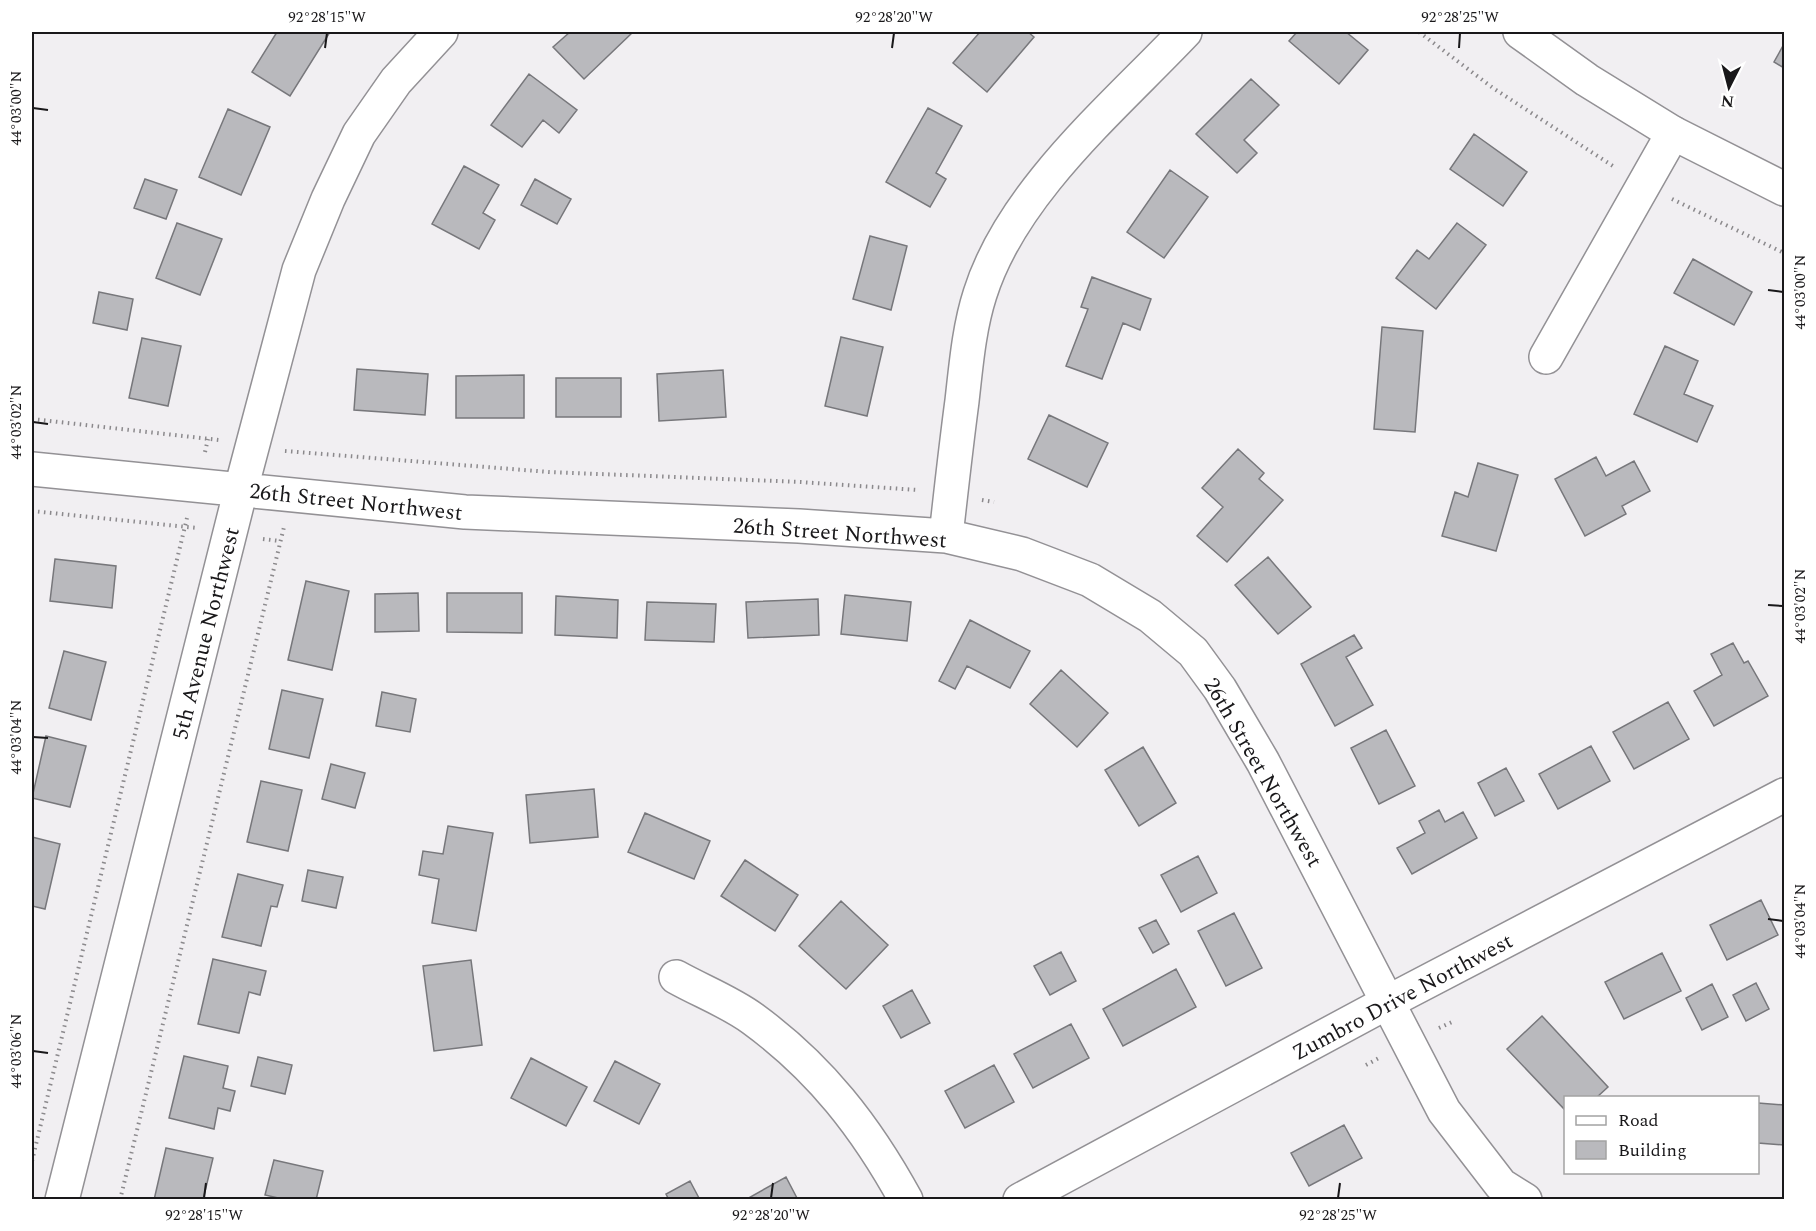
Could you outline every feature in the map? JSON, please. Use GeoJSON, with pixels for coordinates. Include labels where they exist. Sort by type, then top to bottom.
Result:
{"type":"FeatureCollection","features":[{"type":"Feature","properties":{"kind":"street","name":"5th Avenue Northwest"},"geometry":{"type":"LineString","coordinates":[[62,1200],[241,489],[299,270],[328,199],[359,134],[396,81],[441,32]]}},
{"type":"Feature","properties":{"kind":"street"},"geometry":{"type":"LineString","coordinates":[[946,536],[968,353],[980,294],[992,266],[1022,212],[1044,181],[1185,32]]}},
{"type":"Feature","properties":{"kind":"street"},"geometry":{"type":"LineString","coordinates":[[1520,32],[1587,80],[1673,133],[1785,189]]}},
{"type":"Feature","properties":{"kind":"street"},"geometry":{"type":"LineString","coordinates":[[1546,357],[1673,133]]}},
{"type":"Feature","properties":{"kind":"street","name":"26th Street Northwest"},"geometry":{"type":"LineString","coordinates":[[32,469],[465,512],[831,527],[946,536],[1022,554],[1090,580],[1150,616],[1193,652],[1220,689],[1263,762],[1444,1111],[1501,1185],[1525,1200]]}},
{"type":"Feature","properties":{"kind":"street","name":"Zumbro Drive Northwest"},"geometry":{"type":"LineString","coordinates":[[1020,1200],[1388,1002],[1785,795]]}},
{"type":"Feature","properties":{"kind":"street"},"geometry":{"type":"LineString","coordinates":[[676,977],[752,1018],[800,1058],[840,1099],[878,1149],[906,1200]]}},
{"type":"Feature","properties":{"kind":"path"},"geometry":{"type":"LineString","coordinates":[[1419,32],[1502,94],[1573,142],[1644,185],[1785,254]]}},
{"type":"Feature","properties":{"kind":"path"},"geometry":{"type":"LineString","coordinates":[[32,419],[208,439]]}},
{"type":"Feature","properties":{"kind":"path"},"geometry":{"type":"LineString","coordinates":[[301,453],[549,472],[904,488]]}},
{"type":"Feature","properties":{"kind":"path"},"geometry":{"type":"LineString","coordinates":[[32,511],[185,526],[32,1161]]}},
{"type":"Feature","properties":{"kind":"path"},"geometry":{"type":"LineString","coordinates":[[120,1200],[280,542]]}},
{"type":"Feature","properties":{"kind":"building"},"geometry":{"type":"Polygon","coordinates":[[[277,32],[330,32],[290,96],[252,72],[277,32]]]}},
{"type":"Feature","properties":{"kind":"building"},"geometry":{"type":"Polygon","coordinates":[[[570,32],[633,32],[584,79],[553,47],[570,32]]]}},
{"type":"Feature","properties":{"kind":"building"},"geometry":{"type":"Polygon","coordinates":[[[980,32],[1028,32],[1034,37],[987,92],[953,63],[980,32]]]}},
{"type":"Feature","properties":{"kind":"building"},"geometry":{"type":"Polygon","coordinates":[[[1297,32],[1346,32],[1368,50],[1339,84],[1289,41],[1297,32]]]}},
{"type":"Feature","properties":{"kind":"building"},"geometry":{"type":"Polygon","coordinates":[[[1784,44],[1784,68],[1774,62],[1784,44]]]}},
{"type":"Feature","properties":{"kind":"building"},"geometry":{"type":"Polygon","coordinates":[[[529,74],[577,110],[559,133],[543,120],[522,147],[491,125],[529,74]]]}},
{"type":"Feature","properties":{"kind":"building"},"geometry":{"type":"Polygon","coordinates":[[[1251,79],[1279,105],[1244,140],[1257,153],[1237,173],[1196,134],[1251,79]]]}},
{"type":"Feature","properties":{"kind":"building"},"geometry":{"type":"Polygon","coordinates":[[[928,108],[962,126],[936,173],[946,179],[930,207],[886,182],[928,108]]]}},
{"type":"Feature","properties":{"kind":"building"},"geometry":{"type":"Polygon","coordinates":[[[228,109],[270,127],[241,195],[199,177],[228,109]]]}},
{"type":"Feature","properties":{"kind":"building"},"geometry":{"type":"Polygon","coordinates":[[[1474,134],[1527,172],[1503,206],[1450,169],[1474,134]]]}},
{"type":"Feature","properties":{"kind":"building"},"geometry":{"type":"Polygon","coordinates":[[[464,166],[499,185],[483,213],[495,220],[479,249],[432,224],[464,166]]]}},
{"type":"Feature","properties":{"kind":"building"},"geometry":{"type":"Polygon","coordinates":[[[1170,170],[1208,197],[1164,258],[1127,232],[1170,170]]]}},
{"type":"Feature","properties":{"kind":"building"},"geometry":{"type":"Polygon","coordinates":[[[145,179],[177,190],[166,219],[134,208],[145,179]]]}},
{"type":"Feature","properties":{"kind":"building"},"geometry":{"type":"Polygon","coordinates":[[[535,179],[571,199],[557,224],[521,205],[535,179]]]}},
{"type":"Feature","properties":{"kind":"building"},"geometry":{"type":"Polygon","coordinates":[[[177,223],[222,239],[200,295],[156,278],[177,223]]]}},
{"type":"Feature","properties":{"kind":"building"},"geometry":{"type":"Polygon","coordinates":[[[1457,223],[1486,245],[1436,309],[1396,278],[1417,250],[1429,259],[1457,223]]]}},
{"type":"Feature","properties":{"kind":"building"},"geometry":{"type":"Polygon","coordinates":[[[870,236],[907,246],[891,310],[853,299],[870,236]]]}},
{"type":"Feature","properties":{"kind":"building"},"geometry":{"type":"Polygon","coordinates":[[[1693,259],[1752,292],[1734,325],[1674,293],[1693,259]]]}},
{"type":"Feature","properties":{"kind":"building"},"geometry":{"type":"Polygon","coordinates":[[[1092,277],[1151,299],[1140,330],[1123,323],[1102,379],[1066,366],[1088,309],[1081,307],[1092,277]]]}},
{"type":"Feature","properties":{"kind":"building"},"geometry":{"type":"Polygon","coordinates":[[[99,292],[133,299],[127,330],[93,323],[99,292]]]}},
{"type":"Feature","properties":{"kind":"building"},"geometry":{"type":"Polygon","coordinates":[[[1382,327],[1423,331],[1415,432],[1374,429],[1382,327]]]}},
{"type":"Feature","properties":{"kind":"building"},"geometry":{"type":"Polygon","coordinates":[[[841,337],[883,347],[867,416],[825,406],[841,337]]]}},
{"type":"Feature","properties":{"kind":"building"},"geometry":{"type":"Polygon","coordinates":[[[142,338],[181,346],[168,406],[129,398],[142,338]]]}},
{"type":"Feature","properties":{"kind":"building"},"geometry":{"type":"Polygon","coordinates":[[[1665,346],[1698,361],[1684,394],[1713,406],[1697,442],[1634,414],[1665,346]]]}},
{"type":"Feature","properties":{"kind":"building"},"geometry":{"type":"Polygon","coordinates":[[[357,369],[428,374],[425,415],[354,410],[357,369]]]}},
{"type":"Feature","properties":{"kind":"building"},"geometry":{"type":"Polygon","coordinates":[[[723,370],[726,417],[659,421],[657,374],[723,370]]]}},
{"type":"Feature","properties":{"kind":"building"},"geometry":{"type":"Polygon","coordinates":[[[524,375],[524,418],[456,418],[456,376],[524,375]]]}},
{"type":"Feature","properties":{"kind":"building"},"geometry":{"type":"Polygon","coordinates":[[[556,378],[621,378],[621,417],[556,417],[556,378]]]}},
{"type":"Feature","properties":{"kind":"building"},"geometry":{"type":"Polygon","coordinates":[[[1049,415],[1108,443],[1087,487],[1028,459],[1049,415]]]}},
{"type":"Feature","properties":{"kind":"building"},"geometry":{"type":"Polygon","coordinates":[[[1238,449],[1264,473],[1259,479],[1283,500],[1227,562],[1197,536],[1223,507],[1202,488],[1238,449]]]}},
{"type":"Feature","properties":{"kind":"building"},"geometry":{"type":"Polygon","coordinates":[[[1596,457],[1606,476],[1634,461],[1650,491],[1622,506],[1626,514],[1585,536],[1555,479],[1596,457]]]}},
{"type":"Feature","properties":{"kind":"building"},"geometry":{"type":"Polygon","coordinates":[[[1478,463],[1518,475],[1496,551],[1442,536],[1455,492],[1468,497],[1478,463]]]}},
{"type":"Feature","properties":{"kind":"building"},"geometry":{"type":"Polygon","coordinates":[[[1268,557],[1311,607],[1278,634],[1235,585],[1268,557]]]}},
{"type":"Feature","properties":{"kind":"building"},"geometry":{"type":"Polygon","coordinates":[[[55,559],[116,566],[112,608],[50,601],[55,559]]]}},
{"type":"Feature","properties":{"kind":"building"},"geometry":{"type":"Polygon","coordinates":[[[306,581],[349,591],[332,670],[288,660],[306,581]]]}},
{"type":"Feature","properties":{"kind":"building"},"geometry":{"type":"Polygon","coordinates":[[[418,593],[419,631],[375,632],[375,594],[418,593]]]}},
{"type":"Feature","properties":{"kind":"building"},"geometry":{"type":"Polygon","coordinates":[[[447,593],[522,593],[522,633],[447,632],[447,593]]]}},
{"type":"Feature","properties":{"kind":"building"},"geometry":{"type":"Polygon","coordinates":[[[845,595],[911,602],[907,641],[841,634],[845,595]]]}},
{"type":"Feature","properties":{"kind":"building"},"geometry":{"type":"Polygon","coordinates":[[[556,596],[618,600],[617,638],[555,635],[556,596]]]}},
{"type":"Feature","properties":{"kind":"building"},"geometry":{"type":"Polygon","coordinates":[[[818,599],[819,635],[748,638],[746,602],[818,599]]]}},
{"type":"Feature","properties":{"kind":"building"},"geometry":{"type":"Polygon","coordinates":[[[647,602],[716,604],[714,642],[645,640],[647,602]]]}},
{"type":"Feature","properties":{"kind":"building"},"geometry":{"type":"Polygon","coordinates":[[[970,620],[1030,651],[1010,688],[967,666],[955,689],[939,681],[970,620]]]}},
{"type":"Feature","properties":{"kind":"building"},"geometry":{"type":"Polygon","coordinates":[[[1354,635],[1362,648],[1346,657],[1373,705],[1335,726],[1301,664],[1354,635]]]}},
{"type":"Feature","properties":{"kind":"building"},"geometry":{"type":"Polygon","coordinates":[[[1733,643],[1744,663],[1748,661],[1768,696],[1714,726],[1694,691],[1722,675],[1711,654],[1733,643]]]}},
{"type":"Feature","properties":{"kind":"building"},"geometry":{"type":"Polygon","coordinates":[[[64,651],[106,662],[91,720],[49,708],[64,651]]]}},
{"type":"Feature","properties":{"kind":"building"},"geometry":{"type":"Polygon","coordinates":[[[1061,670],[1108,713],[1077,747],[1030,704],[1061,670]]]}},
{"type":"Feature","properties":{"kind":"building"},"geometry":{"type":"Polygon","coordinates":[[[282,690],[323,699],[309,758],[269,749],[282,690]]]}},
{"type":"Feature","properties":{"kind":"building"},"geometry":{"type":"Polygon","coordinates":[[[382,692],[416,699],[410,732],[376,726],[382,692]]]}},
{"type":"Feature","properties":{"kind":"building"},"geometry":{"type":"Polygon","coordinates":[[[1668,702],[1689,739],[1634,769],[1613,732],[1668,702]]]}},
{"type":"Feature","properties":{"kind":"building"},"geometry":{"type":"Polygon","coordinates":[[[1386,730],[1415,786],[1379,804],[1351,748],[1386,730]]]}},
{"type":"Feature","properties":{"kind":"building"},"geometry":{"type":"Polygon","coordinates":[[[46,736],[86,746],[70,807],[32,798],[46,736]]]}},
{"type":"Feature","properties":{"kind":"building"},"geometry":{"type":"Polygon","coordinates":[[[1591,746],[1610,781],[1558,809],[1539,774],[1591,746]]]}},
{"type":"Feature","properties":{"kind":"building"},"geometry":{"type":"Polygon","coordinates":[[[1143,747],[1176,803],[1139,826],[1105,770],[1143,747]]]}},
{"type":"Feature","properties":{"kind":"building"},"geometry":{"type":"Polygon","coordinates":[[[331,764],[365,773],[355,808],[322,799],[331,764]]]}},
{"type":"Feature","properties":{"kind":"building"},"geometry":{"type":"Polygon","coordinates":[[[1506,768],[1524,801],[1495,816],[1478,783],[1506,768]]]}},
{"type":"Feature","properties":{"kind":"building"},"geometry":{"type":"Polygon","coordinates":[[[261,781],[302,790],[288,851],[247,842],[261,781]]]}},
{"type":"Feature","properties":{"kind":"building"},"geometry":{"type":"Polygon","coordinates":[[[594,789],[598,837],[530,843],[526,795],[594,789]]]}},
{"type":"Feature","properties":{"kind":"building"},"geometry":{"type":"Polygon","coordinates":[[[1439,810],[1445,822],[1463,812],[1477,838],[1412,874],[1397,848],[1425,833],[1419,821],[1439,810]]]}},
{"type":"Feature","properties":{"kind":"building"},"geometry":{"type":"Polygon","coordinates":[[[645,813],[710,841],[694,879],[628,852],[645,813]]]}},
{"type":"Feature","properties":{"kind":"building"},"geometry":{"type":"Polygon","coordinates":[[[448,826],[493,833],[476,931],[432,923],[439,879],[419,875],[423,851],[443,854],[448,826]]]}},
{"type":"Feature","properties":{"kind":"building"},"geometry":{"type":"Polygon","coordinates":[[[32,837],[60,844],[45,909],[32,906],[32,837]]]}},
{"type":"Feature","properties":{"kind":"building"},"geometry":{"type":"Polygon","coordinates":[[[1198,856],[1217,893],[1181,912],[1161,875],[1198,856]]]}},
{"type":"Feature","properties":{"kind":"building"},"geometry":{"type":"Polygon","coordinates":[[[745,860],[798,895],[775,931],[721,896],[745,860]]]}},
{"type":"Feature","properties":{"kind":"building"},"geometry":{"type":"Polygon","coordinates":[[[308,870],[343,877],[336,908],[302,901],[308,870]]]}},
{"type":"Feature","properties":{"kind":"building"},"geometry":{"type":"Polygon","coordinates":[[[238,874],[283,885],[277,907],[271,906],[261,946],[222,937],[238,874]]]}},
{"type":"Feature","properties":{"kind":"building"},"geometry":{"type":"Polygon","coordinates":[[[1761,900],[1778,935],[1727,960],[1710,925],[1761,900]]]}},
{"type":"Feature","properties":{"kind":"building"},"geometry":{"type":"Polygon","coordinates":[[[841,901],[888,945],[846,989],[799,946],[841,901]]]}},
{"type":"Feature","properties":{"kind":"building"},"geometry":{"type":"Polygon","coordinates":[[[1234,913],[1262,968],[1226,986],[1198,931],[1234,913]]]}},
{"type":"Feature","properties":{"kind":"building"},"geometry":{"type":"Polygon","coordinates":[[[1156,920],[1169,944],[1153,953],[1139,928],[1156,920]]]}},
{"type":"Feature","properties":{"kind":"building"},"geometry":{"type":"Polygon","coordinates":[[[1061,952],[1076,981],[1050,995],[1034,966],[1061,952]]]}},
{"type":"Feature","properties":{"kind":"building"},"geometry":{"type":"Polygon","coordinates":[[[1662,953],[1681,991],[1624,1019],[1605,982],[1662,953]]]}},
{"type":"Feature","properties":{"kind":"building"},"geometry":{"type":"Polygon","coordinates":[[[213,959],[266,971],[260,995],[249,992],[239,1033],[198,1024],[213,959]]]}},
{"type":"Feature","properties":{"kind":"building"},"geometry":{"type":"Polygon","coordinates":[[[471,960],[482,1045],[434,1051],[423,966],[471,960]]]}},
{"type":"Feature","properties":{"kind":"building"},"geometry":{"type":"Polygon","coordinates":[[[1176,969],[1196,1007],[1123,1046],[1103,1009],[1176,969]]]}},
{"type":"Feature","properties":{"kind":"building"},"geometry":{"type":"Polygon","coordinates":[[[1756,983],[1769,1009],[1746,1021],[1733,995],[1756,983]]]}},
{"type":"Feature","properties":{"kind":"building"},"geometry":{"type":"Polygon","coordinates":[[[1712,984],[1728,1017],[1702,1030],[1686,998],[1712,984]]]}},
{"type":"Feature","properties":{"kind":"building"},"geometry":{"type":"Polygon","coordinates":[[[912,990],[930,1023],[901,1038],[883,1006],[912,990]]]}},
{"type":"Feature","properties":{"kind":"building"},"geometry":{"type":"Polygon","coordinates":[[[1542,1016],[1608,1087],[1598,1096],[1564,1096],[1564,1109],[1507,1049],[1542,1016]]]}},
{"type":"Feature","properties":{"kind":"building"},"geometry":{"type":"Polygon","coordinates":[[[1071,1024],[1089,1058],[1033,1088],[1014,1054],[1071,1024]]]}},
{"type":"Feature","properties":{"kind":"building"},"geometry":{"type":"Polygon","coordinates":[[[184,1056],[228,1066],[223,1088],[235,1091],[230,1111],[218,1108],[214,1129],[169,1118],[184,1056]]]}},
{"type":"Feature","properties":{"kind":"building"},"geometry":{"type":"Polygon","coordinates":[[[258,1057],[292,1065],[285,1094],[251,1086],[258,1057]]]}},
{"type":"Feature","properties":{"kind":"building"},"geometry":{"type":"Polygon","coordinates":[[[531,1058],[587,1087],[566,1126],[511,1098],[531,1058]]]}},
{"type":"Feature","properties":{"kind":"building"},"geometry":{"type":"Polygon","coordinates":[[[615,1061],[660,1084],[639,1124],[594,1101],[615,1061]]]}},
{"type":"Feature","properties":{"kind":"building"},"geometry":{"type":"Polygon","coordinates":[[[994,1065],[1014,1102],[965,1128],[945,1091],[994,1065]]]}},
{"type":"Feature","properties":{"kind":"building"},"geometry":{"type":"Polygon","coordinates":[[[1759,1103],[1784,1105],[1784,1145],[1759,1143],[1759,1103]]]}},
{"type":"Feature","properties":{"kind":"building"},"geometry":{"type":"Polygon","coordinates":[[[1344,1125],[1362,1158],[1309,1186],[1291,1153],[1344,1125]]]}},
{"type":"Feature","properties":{"kind":"building"},"geometry":{"type":"Polygon","coordinates":[[[166,1148],[213,1158],[203,1200],[154,1200],[166,1148]]]}},
{"type":"Feature","properties":{"kind":"building"},"geometry":{"type":"Polygon","coordinates":[[[274,1160],[323,1171],[316,1200],[287,1200],[265,1195],[274,1160]]]}},
{"type":"Feature","properties":{"kind":"building"},"geometry":{"type":"Polygon","coordinates":[[[786,1177],[798,1200],[745,1200],[786,1177]]]}},
{"type":"Feature","properties":{"kind":"building"},"geometry":{"type":"Polygon","coordinates":[[[690,1181],[700,1200],[669,1200],[666,1194],[690,1181]]]}}]}
